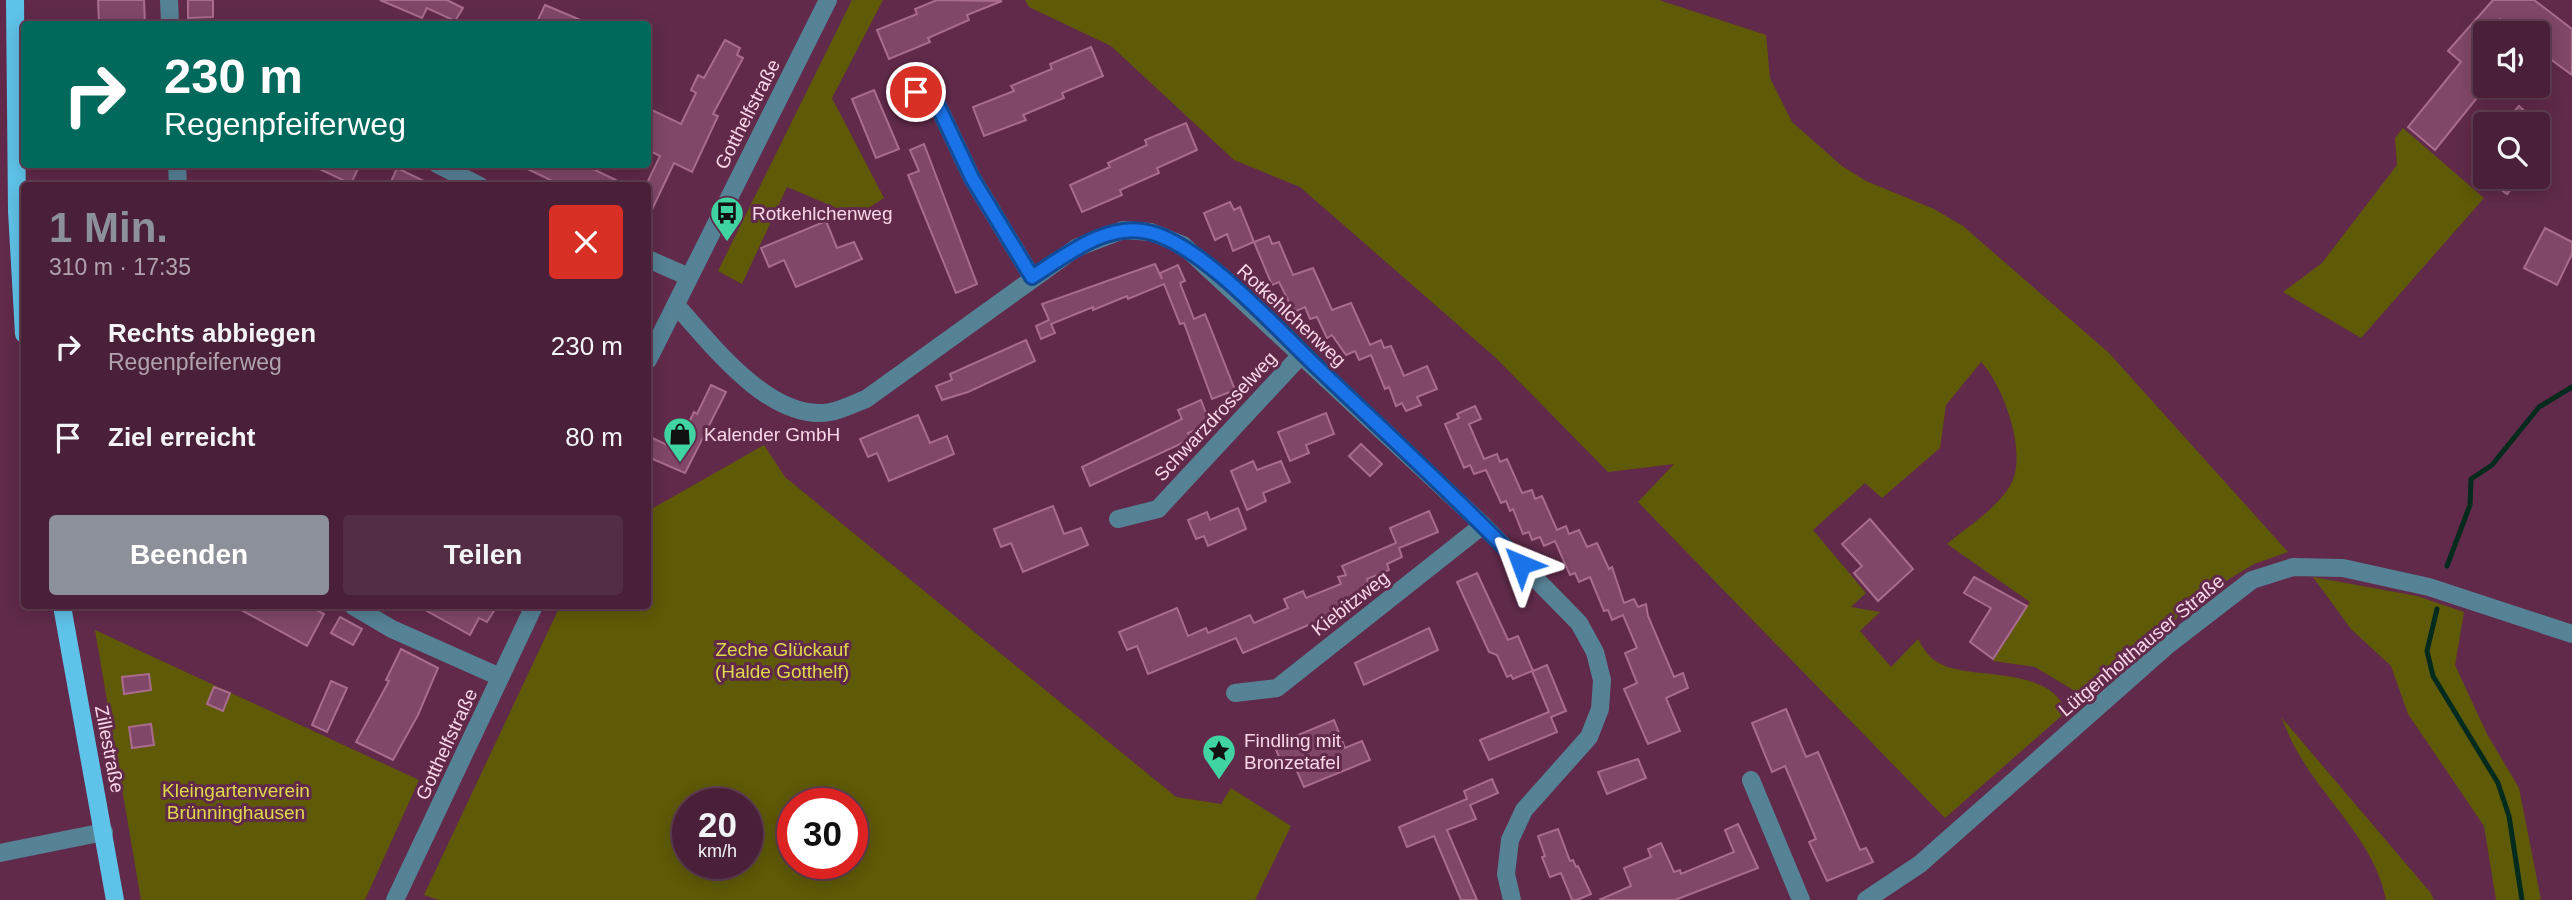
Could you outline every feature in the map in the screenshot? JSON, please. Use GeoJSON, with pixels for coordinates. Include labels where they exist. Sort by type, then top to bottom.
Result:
{"type":"FeatureCollection","features":[{"type":"Feature","properties":{"kind":"main road"},"geometry":{"type":"LineString","coordinates":[[15,0],[17,211],[21,281]]}},
{"type":"Feature","properties":{"kind":"main road","name":"Zillestraße"},"geometry":{"type":"LineString","coordinates":[[63,609],[115,900]]}},
{"type":"Feature","properties":{"kind":"street"},"geometry":{"type":"LineString","coordinates":[[169,0],[170,21]]}},
{"type":"Feature","properties":{"kind":"street","name":"Gotthelfstraße"},"geometry":{"type":"LineString","coordinates":[[651,354],[828,0]]}},
{"type":"Feature","properties":{"kind":"street"},"geometry":{"type":"LineString","coordinates":[[916,92],[938,106],[972,178],[1032,277]]}},
{"type":"Feature","properties":{"kind":"street"},"geometry":{"type":"LineString","coordinates":[[445,168],[471,182]]}},
{"type":"Feature","properties":{"kind":"street","name":"Rotkehlchenweg"},"geometry":{"type":"LineString","coordinates":[[676,305],[746,380],[767,397],[790,408],[829,413],[866,400],[1032,277],[1076,248],[1123,230],[1151,232],[1183,245],[1303,354],[1483,525],[1579,623],[1595,652],[1602,680],[1600,709],[1589,737],[1524,810],[1510,840],[1506,874],[1511,900]]}},
{"type":"Feature","properties":{"kind":"street"},"geometry":{"type":"LineString","coordinates":[[651,260],[689,277]]}},
{"type":"Feature","properties":{"kind":"street","name":"Schwarzdrosselweg"},"geometry":{"type":"LineString","coordinates":[[1118,519],[1157,509],[1303,354]]}},
{"type":"Feature","properties":{"kind":"street","name":"Kiebitzweg"},"geometry":{"type":"LineString","coordinates":[[1235,693],[1277,688],[1483,525]]}},
{"type":"Feature","properties":{"kind":"street","name":"Lütgenholthauser Straße"},"geometry":{"type":"LineString","coordinates":[[1866,900],[1920,864],[2169,644],[2252,580],[2293,567],[2343,568],[2429,587],[2572,634]]}},
{"type":"Feature","properties":{"kind":"street"},"geometry":{"type":"LineString","coordinates":[[358,609],[392,629],[500,677]]}},
{"type":"Feature","properties":{"kind":"street","name":"Gotthelfstraße"},"geometry":{"type":"LineString","coordinates":[[395,900],[533,609]]}},
{"type":"Feature","properties":{"kind":"street"},"geometry":{"type":"LineString","coordinates":[[1751,780],[1801,900]]}},
{"type":"Feature","properties":{"kind":"street"},"geometry":{"type":"LineString","coordinates":[[0,853],[104,832]]}},
{"type":"Feature","properties":{"kind":"green space"},"geometry":{"type":"Polygon","coordinates":[[[852,0],[883,0],[832,98],[884,198],[856,216],[787,187],[742,284],[718,271],[852,0]]]}},
{"type":"Feature","properties":{"kind":"green space"},"geometry":{"type":"Polygon","coordinates":[[[1025,0],[1659,0],[1766,35],[1770,78],[1792,122],[1842,166],[1866,181],[1934,209],[1963,226],[2109,353],[2288,552],[2254,564],[2203,595],[2090,695],[2083,696],[2035,667],[1993,661],[2030,602],[1947,544],[1998,501],[2011,484],[2015,471],[2017,455],[2011,420],[1997,386],[1981,362],[1946,405],[1940,448],[1882,498],[1865,483],[1813,530],[1866,593],[1851,607],[1880,612],[1860,631],[1891,667],[1918,639],[1932,658],[1952,668],[2008,676],[2044,687],[2057,697],[2066,712],[1945,818],[1638,502],[1674,464],[1608,472],[1496,358],[1300,187],[1234,160],[1111,46],[1029,7],[1025,0]]]}},
{"type":"Feature","properties":{"kind":"green space"},"geometry":{"type":"Polygon","coordinates":[[[2403,128],[2484,198],[2361,338],[2283,292],[2322,263],[2397,165],[2395,138],[2403,128]]]}},
{"type":"Feature","properties":{"kind":"green space","name":"Zeche Glückauf (Halde Gotthelf)"},"geometry":{"type":"Polygon","coordinates":[[[764,445],[785,477],[1176,797],[1221,804],[1231,788],[1291,826],[1255,900],[439,900],[424,895],[559,609],[651,609],[651,509],[764,445]]]}},
{"type":"Feature","properties":{"kind":"green space"},"geometry":{"type":"Polygon","coordinates":[[[2313,577],[2417,596],[2464,612],[2455,665],[2487,734],[2519,788],[2541,900],[2496,900],[2484,826],[2408,714],[2391,666],[2351,629],[2313,577]]]}},
{"type":"Feature","properties":{"kind":"green space","name":"Kleingartenverein Brünninghausen"},"geometry":{"type":"Polygon","coordinates":[[[95,630],[419,780],[365,900],[141,900],[95,630]]]}},
{"type":"Feature","properties":{"kind":"green space"},"geometry":{"type":"Polygon","coordinates":[[[2281,717],[2434,900],[2386,900],[2372,860],[2311,774],[2281,717]]]}},
{"type":"Feature","properties":{"kind":"building"},"geometry":{"type":"Polygon","coordinates":[[[98,0],[144,0],[145,21],[99,21],[98,0]]]}},
{"type":"Feature","properties":{"kind":"building"},"geometry":{"type":"Polygon","coordinates":[[[188,0],[213,0],[213,17],[188,18],[188,0]]]}},
{"type":"Feature","properties":{"kind":"building"},"geometry":{"type":"Polygon","coordinates":[[[380,0],[447,0],[463,8],[455,21],[427,8],[422,18],[380,0]]]}},
{"type":"Feature","properties":{"kind":"building"},"geometry":{"type":"Polygon","coordinates":[[[937,0],[1002,1],[967,15],[969,20],[928,38],[930,42],[889,59],[877,30],[917,14],[915,9],[937,0]]]}},
{"type":"Feature","properties":{"kind":"building"},"geometry":{"type":"Polygon","coordinates":[[[2493,0],[2534,0],[2572,29],[2572,75],[2550,59],[2550,21],[2474,21],[2493,0]]]}},
{"type":"Feature","properties":{"kind":"building"},"geometry":{"type":"Polygon","coordinates":[[[545,5],[583,21],[537,21],[545,5]]]}},
{"type":"Feature","properties":{"kind":"building"},"geometry":{"type":"Polygon","coordinates":[[[2473,23],[2473,98],[2477,98],[2435,150],[2408,127],[2461,62],[2448,51],[2473,23]]]}},
{"type":"Feature","properties":{"kind":"building"},"geometry":{"type":"Polygon","coordinates":[[[725,40],[740,48],[737,55],[743,58],[713,114],[718,116],[692,172],[674,163],[651,212],[651,182],[648,181],[660,156],[651,152],[651,109],[681,124],[696,93],[691,90],[698,75],[704,78],[725,40]]]}},
{"type":"Feature","properties":{"kind":"building"},"geometry":{"type":"Polygon","coordinates":[[[1091,47],[1103,76],[1062,93],[1064,98],[1023,115],[1026,120],[984,136],[973,107],[1014,91],[1011,86],[1052,69],[1050,64],[1091,47]]]}},
{"type":"Feature","properties":{"kind":"building"},"geometry":{"type":"Polygon","coordinates":[[[874,90],[899,149],[876,158],[852,99],[874,90]]]}},
{"type":"Feature","properties":{"kind":"building"},"geometry":{"type":"Polygon","coordinates":[[[2519,106],[2526,112],[2514,112],[2519,106]]]}},
{"type":"Feature","properties":{"kind":"building"},"geometry":{"type":"Polygon","coordinates":[[[1186,123],[1197,150],[1157,168],[1159,173],[1120,190],[1122,195],[1082,212],[1070,185],[1110,167],[1108,163],[1147,145],[1145,140],[1186,123]]]}},
{"type":"Feature","properties":{"kind":"building"},"geometry":{"type":"Polygon","coordinates":[[[924,144],[977,284],[956,293],[908,175],[919,171],[910,150],[924,144]]]}},
{"type":"Feature","properties":{"kind":"building"},"geometry":{"type":"Polygon","coordinates":[[[317,168],[358,168],[352,182],[317,168]]]}},
{"type":"Feature","properties":{"kind":"building"},"geometry":{"type":"Polygon","coordinates":[[[397,168],[426,182],[391,182],[397,168]]]}},
{"type":"Feature","properties":{"kind":"building"},"geometry":{"type":"Polygon","coordinates":[[[525,168],[591,168],[620,182],[555,182],[525,168]]]}},
{"type":"Feature","properties":{"kind":"building"},"geometry":{"type":"Polygon","coordinates":[[[1230,202],[1234,210],[1240,207],[1254,242],[1233,251],[1227,234],[1215,240],[1204,213],[1230,202]]]}},
{"type":"Feature","properties":{"kind":"building"},"geometry":{"type":"Polygon","coordinates":[[[826,221],[837,248],[854,242],[862,259],[796,287],[784,260],[769,267],[761,248],[826,221]]]}},
{"type":"Feature","properties":{"kind":"building"},"geometry":{"type":"Polygon","coordinates":[[[2545,228],[2572,242],[2572,254],[2557,285],[2524,268],[2545,228]]]}},
{"type":"Feature","properties":{"kind":"building"},"geometry":{"type":"Polygon","coordinates":[[[1269,236],[1272,244],[1279,242],[1293,275],[1313,268],[1332,310],[1351,303],[1370,345],[1381,340],[1384,348],[1391,346],[1404,376],[1427,366],[1437,389],[1417,397],[1421,405],[1406,411],[1402,403],[1396,406],[1389,387],[1385,389],[1371,355],[1359,360],[1355,351],[1346,355],[1332,335],[1327,338],[1317,317],[1310,319],[1305,307],[1294,312],[1279,282],[1272,285],[1254,242],[1269,236]]]}},
{"type":"Feature","properties":{"kind":"building"},"geometry":{"type":"Polygon","coordinates":[[[1155,264],[1162,279],[1160,273],[1178,265],[1185,281],[1180,283],[1194,319],[1205,314],[1235,390],[1212,399],[1184,323],[1180,324],[1164,284],[1128,299],[1127,296],[1093,310],[1093,307],[1051,324],[1055,333],[1041,339],[1036,326],[1049,320],[1042,304],[1155,264]]]}},
{"type":"Feature","properties":{"kind":"building"},"geometry":{"type":"Polygon","coordinates":[[[1026,340],[1035,361],[968,392],[942,400],[936,386],[952,380],[950,374],[1026,340]]]}},
{"type":"Feature","properties":{"kind":"building"},"geometry":{"type":"Polygon","coordinates":[[[711,385],[726,392],[685,473],[651,458],[651,437],[676,449],[694,412],[697,414],[711,385]]]}},
{"type":"Feature","properties":{"kind":"building"},"geometry":{"type":"Polygon","coordinates":[[[1201,400],[1210,424],[1188,433],[1191,439],[1090,486],[1082,467],[1182,419],[1178,410],[1201,400]]]}},
{"type":"Feature","properties":{"kind":"building"},"geometry":{"type":"Polygon","coordinates":[[[1475,406],[1481,419],[1469,424],[1484,459],[1497,454],[1500,462],[1507,459],[1522,493],[1532,490],[1535,499],[1542,496],[1557,530],[1566,526],[1569,534],[1579,530],[1587,547],[1597,543],[1609,569],[1612,567],[1624,603],[1634,599],[1638,607],[1646,604],[1648,616],[1674,677],[1683,673],[1688,688],[1666,698],[1680,731],[1648,744],[1624,689],[1637,683],[1625,653],[1637,648],[1623,615],[1612,620],[1608,610],[1604,611],[1590,577],[1579,582],[1575,573],[1570,575],[1555,541],[1544,546],[1540,537],[1532,540],[1529,532],[1523,534],[1513,509],[1510,511],[1506,501],[1501,503],[1486,470],[1474,474],[1470,465],[1464,468],[1445,424],[1459,418],[1457,414],[1475,406]]]}},
{"type":"Feature","properties":{"kind":"building"},"geometry":{"type":"Polygon","coordinates":[[[1326,413],[1334,434],[1306,445],[1309,453],[1290,461],[1278,432],[1326,413]]]}},
{"type":"Feature","properties":{"kind":"building"},"geometry":{"type":"Polygon","coordinates":[[[918,415],[930,443],[947,436],[954,454],[889,481],[877,453],[868,457],[860,439],[918,415]]]}},
{"type":"Feature","properties":{"kind":"building"},"geometry":{"type":"Polygon","coordinates":[[[1361,444],[1382,464],[1370,476],[1349,456],[1361,444]]]}},
{"type":"Feature","properties":{"kind":"building"},"geometry":{"type":"Polygon","coordinates":[[[1253,461],[1257,470],[1281,461],[1290,482],[1263,493],[1266,501],[1247,510],[1231,471],[1253,461]]]}},
{"type":"Feature","properties":{"kind":"building"},"geometry":{"type":"Polygon","coordinates":[[[1053,506],[1064,534],[1081,528],[1088,545],[1023,572],[1011,543],[1001,547],[994,529],[1053,506]]]}},
{"type":"Feature","properties":{"kind":"building"},"geometry":{"type":"Polygon","coordinates":[[[1238,508],[1246,529],[1208,546],[1204,536],[1196,539],[1188,520],[1207,512],[1210,520],[1238,508]]]}},
{"type":"Feature","properties":{"kind":"building"},"geometry":{"type":"Polygon","coordinates":[[[1429,511],[1438,532],[1399,548],[1402,557],[1387,564],[1389,570],[1367,579],[1370,588],[1340,601],[1343,608],[1243,653],[1236,638],[1148,674],[1137,646],[1127,650],[1119,632],[1177,608],[1188,636],[1206,628],[1208,633],[1250,615],[1254,623],[1288,608],[1284,599],[1303,591],[1306,598],[1341,584],[1338,577],[1346,575],[1342,566],[1396,543],[1390,528],[1429,511]]]}},
{"type":"Feature","properties":{"kind":"building"},"geometry":{"type":"Polygon","coordinates":[[[1870,519],[1913,569],[1878,601],[1854,573],[1862,566],[1842,544],[1870,519]]]}},
{"type":"Feature","properties":{"kind":"building"},"geometry":{"type":"Polygon","coordinates":[[[1477,573],[1508,640],[1518,636],[1533,671],[1547,665],[1566,711],[1551,717],[1557,732],[1489,760],[1480,740],[1549,712],[1532,671],[1513,679],[1511,675],[1507,677],[1497,655],[1489,652],[1457,582],[1477,573]]]}},
{"type":"Feature","properties":{"kind":"building"},"geometry":{"type":"Polygon","coordinates":[[[1974,577],[2027,606],[1993,659],[1970,642],[1991,608],[1964,593],[1974,577]]]}},
{"type":"Feature","properties":{"kind":"building"},"geometry":{"type":"Polygon","coordinates":[[[239,609],[315,609],[324,614],[307,646],[239,609]]]}},
{"type":"Feature","properties":{"kind":"building"},"geometry":{"type":"Polygon","coordinates":[[[423,609],[495,609],[487,622],[479,618],[470,635],[423,609]]]}},
{"type":"Feature","properties":{"kind":"building"},"geometry":{"type":"Polygon","coordinates":[[[340,617],[362,629],[353,645],[331,633],[340,617]]]}},
{"type":"Feature","properties":{"kind":"building"},"geometry":{"type":"Polygon","coordinates":[[[1429,628],[1438,650],[1364,685],[1355,663],[1429,628]]]}},
{"type":"Feature","properties":{"kind":"building"},"geometry":{"type":"Polygon","coordinates":[[[401,649],[438,668],[418,715],[393,760],[356,742],[389,681],[386,680],[401,649]]]}},
{"type":"Feature","properties":{"kind":"building"},"geometry":{"type":"Polygon","coordinates":[[[149,674],[151,690],[124,694],[122,677],[149,674]]]}},
{"type":"Feature","properties":{"kind":"building"},"geometry":{"type":"Polygon","coordinates":[[[331,681],[347,688],[327,732],[312,725],[331,681]]]}},
{"type":"Feature","properties":{"kind":"building"},"geometry":{"type":"Polygon","coordinates":[[[214,687],[230,693],[223,711],[207,704],[214,687]]]}},
{"type":"Feature","properties":{"kind":"building"},"geometry":{"type":"Polygon","coordinates":[[[1786,709],[1806,757],[1818,752],[1860,850],[1866,848],[1873,862],[1827,881],[1809,842],[1816,839],[1785,766],[1772,772],[1752,723],[1786,709]]]}},
{"type":"Feature","properties":{"kind":"building"},"geometry":{"type":"Polygon","coordinates":[[[1334,720],[1345,748],[1362,741],[1370,760],[1304,787],[1292,760],[1282,764],[1274,745],[1334,720]]]}},
{"type":"Feature","properties":{"kind":"building"},"geometry":{"type":"Polygon","coordinates":[[[151,724],[154,745],[132,748],[129,727],[151,724]]]}},
{"type":"Feature","properties":{"kind":"building"},"geometry":{"type":"Polygon","coordinates":[[[1638,759],[1646,778],[1607,794],[1598,772],[1638,759]]]}},
{"type":"Feature","properties":{"kind":"building"},"geometry":{"type":"Polygon","coordinates":[[[1492,779],[1498,793],[1470,805],[1476,819],[1447,830],[1477,900],[1461,900],[1434,836],[1407,847],[1399,827],[1467,799],[1464,791],[1492,779]]]}},
{"type":"Feature","properties":{"kind":"building"},"geometry":{"type":"Polygon","coordinates":[[[1738,824],[1758,868],[1675,900],[1599,900],[1631,886],[1624,868],[1651,857],[1648,849],[1661,843],[1674,872],[1680,870],[1681,874],[1734,852],[1725,830],[1738,824]]]}},
{"type":"Feature","properties":{"kind":"building"},"geometry":{"type":"Polygon","coordinates":[[[1558,829],[1570,861],[1573,860],[1576,867],[1578,866],[1591,894],[1577,900],[1572,900],[1561,873],[1550,877],[1542,857],[1545,856],[1538,836],[1558,829]]]}},
{"type":"Feature","properties":{"kind":"waterway"},"geometry":{"type":"LineString","coordinates":[[2447,566],[2470,505],[2471,479],[2492,465],[2539,407],[2572,387]]}},
{"type":"Feature","properties":{"kind":"waterway"},"geometry":{"type":"LineString","coordinates":[[2437,609],[2427,651],[2433,676],[2498,783],[2509,816],[2522,900]]}},
{"type":"Feature","properties":{"kind":"place","name":"Rotkehlchenweg"},"geometry":{"type":"Point","coordinates":[727,243]}},
{"type":"Feature","properties":{"kind":"place","name":"Kalender GmbH"},"geometry":{"type":"Point","coordinates":[680,464]}},
{"type":"Feature","properties":{"kind":"place","name":"Findling mit Bronzetafel"},"geometry":{"type":"Point","coordinates":[1219,781]}},
{"type":"Feature","properties":{"kind":"route"},"geometry":{"type":"LineString","coordinates":[[916,92],[938,106],[972,178],[1032,277],[1076,248],[1123,230],[1151,232],[1183,245],[1303,354],[1521,564]]}}]}
